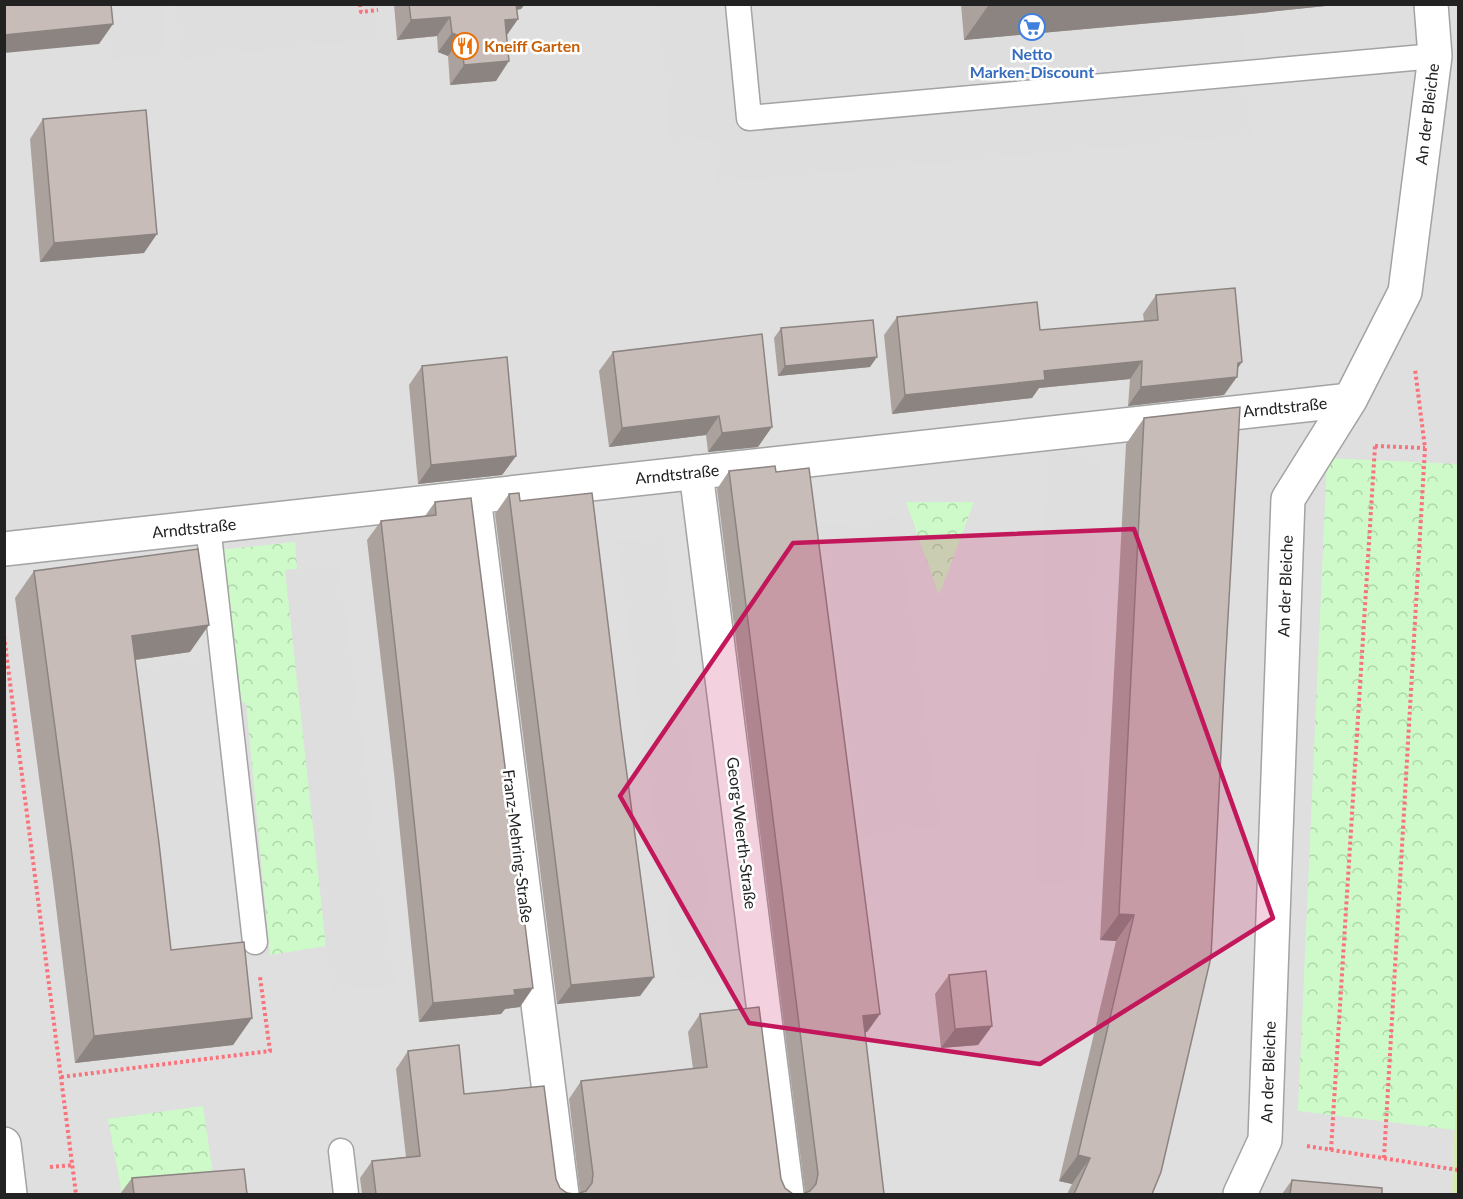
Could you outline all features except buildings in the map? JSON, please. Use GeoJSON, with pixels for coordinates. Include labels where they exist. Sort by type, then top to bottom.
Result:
{"type":"FeatureCollection","features":[{"type":"Feature","properties":{"kind":"street","name":"An der Bleiche"},"geometry":{"type":"LineString","coordinates":[[1240,1194],[1265,1140],[1288,500],[1350,400],[1405,292],[1435,56],[1431,4]]}},
{"type":"Feature","properties":{"kind":"street","name":"Arndtstraße"},"geometry":{"type":"LineString","coordinates":[[4,549],[1350,400]]}},
{"type":"Feature","properties":{"kind":"street","name":"Georg-Weerth-Straße"},"geometry":{"type":"LineString","coordinates":[[696,472],[787,1194]]}},
{"type":"Feature","properties":{"kind":"street","name":"Franz-Mehring-Straße"},"geometry":{"type":"LineString","coordinates":[[474,497],[562,1194]]}},
{"type":"Feature","properties":{"kind":"lane"},"geometry":{"type":"LineString","coordinates":[[738,4],[748,118],[1435,56]]}},
{"type":"Feature","properties":{"kind":"lane"},"geometry":{"type":"LineString","coordinates":[[208,526],[255,942]]}},
{"type":"Feature","properties":{"kind":"lane"},"geometry":{"type":"LineString","coordinates":[[341,1151],[346,1194]]}},
{"type":"Feature","properties":{"kind":"path"},"geometry":{"type":"LineString","coordinates":[[360,4],[361,12],[378,10]]}},
{"type":"Feature","properties":{"kind":"path"},"geometry":{"type":"LineString","coordinates":[[1384,1158],[1425,448],[1414,359]]}},
{"type":"Feature","properties":{"kind":"path"},"geometry":{"type":"LineString","coordinates":[[1331,1150],[1375,446]]}},
{"type":"Feature","properties":{"kind":"path"},"geometry":{"type":"LineString","coordinates":[[4,636],[76,1194]]}},
{"type":"Feature","properties":{"kind":"path"},"geometry":{"type":"LineString","coordinates":[[61,1077],[270,1051],[255,942]]}},
{"type":"Feature","properties":{"kind":"path"},"geometry":{"type":"LineString","coordinates":[[1265,1140],[1458,1170]]}},
{"type":"Feature","properties":{"kind":"highlighted area"},"geometry":{"type":"Polygon","coordinates":[[[1134,529],[1273,918],[1040,1064],[749,1023],[620,796],[793,543],[1134,529]]]}},
{"type":"Feature","properties":{"kind":"shaded area"},"geometry":{"type":"Polygon","coordinates":[[[5,5],[1458,5],[1458,1040],[1452,1194],[5,1194],[5,5]]]}},
{"type":"Feature","properties":{"kind":"shaded area"},"geometry":{"type":"Polygon","coordinates":[[[101,5],[161,5],[167,55],[106,59],[101,5]]]}},
{"type":"Feature","properties":{"kind":"shaded area"},"geometry":{"type":"Polygon","coordinates":[[[175,5],[375,5],[378,39],[180,59],[175,5]]]}},
{"type":"Feature","properties":{"kind":"shaded area"},"geometry":{"type":"Polygon","coordinates":[[[658,5],[961,5],[1240,15],[1251,135],[716,183],[712,140],[671,144],[658,5]]]}},
{"type":"Feature","properties":{"kind":"shaded area"},"geometry":{"type":"Polygon","coordinates":[[[1048,452],[1101,459],[1080,886],[1034,884],[1048,452]]]}},
{"type":"Feature","properties":{"kind":"shaded area"},"geometry":{"type":"Polygon","coordinates":[[[898,517],[940,826],[861,836],[821,526],[898,517]]]}},
{"type":"Feature","properties":{"kind":"shaded area"},"geometry":{"type":"Polygon","coordinates":[[[663,536],[720,985],[676,979],[617,541],[663,536]]]}},
{"type":"Feature","properties":{"kind":"shaded area"},"geometry":{"type":"Polygon","coordinates":[[[339,565],[395,985],[331,992],[285,570],[339,565]]]}},
{"type":"Feature","properties":{"kind":"shaded area"},"geometry":{"type":"Polygon","coordinates":[[[211,654],[225,701],[246,703],[270,955],[158,968],[132,670],[211,654]]]}},
{"type":"Feature","properties":{"kind":"green space"},"geometry":{"type":"Polygon","coordinates":[[[1327,458],[1458,464],[1458,1040],[1455,1130],[1298,1111],[1327,458]]]}},
{"type":"Feature","properties":{"kind":"green space"},"geometry":{"type":"Polygon","coordinates":[[[906,502],[974,502],[939,595],[906,502]]]}},
{"type":"Feature","properties":{"kind":"green space"},"geometry":{"type":"Polygon","coordinates":[[[295,542],[326,946],[270,955],[232,698],[219,550],[295,542]]]}},
{"type":"Feature","properties":{"kind":"green space"},"geometry":{"type":"Polygon","coordinates":[[[1458,1040],[1458,1194],[1452,1194],[1458,1040]]]}},
{"type":"Feature","properties":{"kind":"green space"},"geometry":{"type":"Polygon","coordinates":[[[203,1106],[215,1188],[155,1194],[120,1194],[121,1188],[108,1119],[203,1106]]]}},
{"type":"Feature","properties":{"kind":"place","name":"Netto Marken-Discount"},"geometry":{"type":"Point","coordinates":[1032,27]}},
{"type":"Feature","properties":{"kind":"place","name":"Kneiff Garten"},"geometry":{"type":"Point","coordinates":[465,46]}}]}
